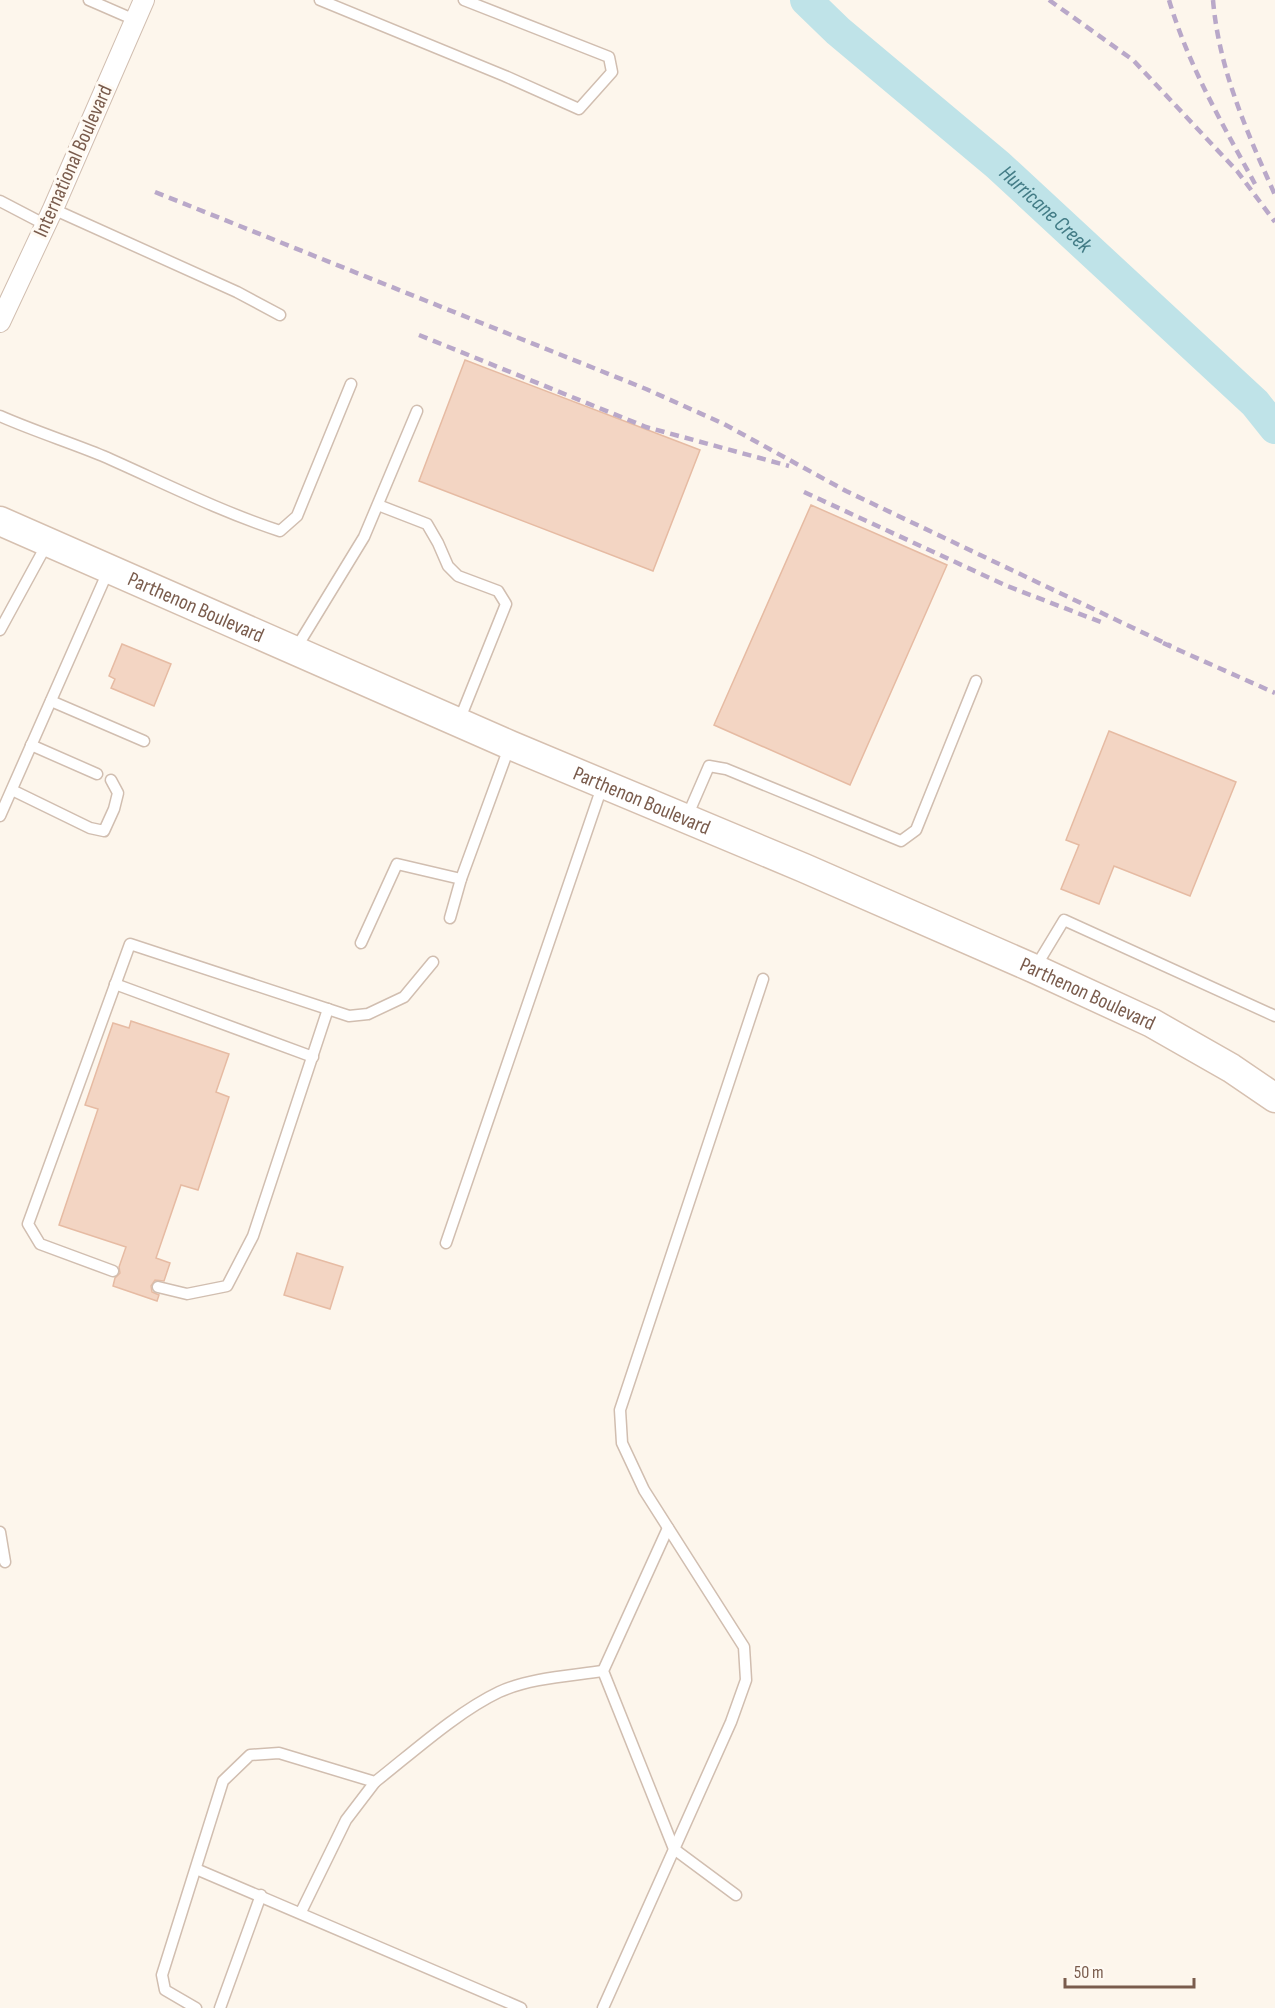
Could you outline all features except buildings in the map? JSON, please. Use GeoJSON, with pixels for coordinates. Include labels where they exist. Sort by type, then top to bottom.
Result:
{"type":"FeatureCollection","features":[{"type":"Feature","properties":{"kind":"main road","name":"Parthenon Boulevard"},"geometry":{"type":"LineString","coordinates":[[0,521],[510,745],[804,868],[1035,969],[1152,1023],[1231,1068],[1275,1098]]}},
{"type":"Feature","properties":{"kind":"street","name":"International Boulevard"},"geometry":{"type":"LineString","coordinates":[[0,322],[49,217],[144,0]]}},
{"type":"Feature","properties":{"kind":"lane"},"geometry":{"type":"LineString","coordinates":[[89,0],[135,20]]}},
{"type":"Feature","properties":{"kind":"lane"},"geometry":{"type":"LineString","coordinates":[[320,0],[579,109],[612,72],[609,57],[464,0]]}},
{"type":"Feature","properties":{"kind":"lane"},"geometry":{"type":"LineString","coordinates":[[0,201],[49,217],[237,292],[280,315]]}},
{"type":"Feature","properties":{"kind":"lane"},"geometry":{"type":"LineString","coordinates":[[0,416],[100,455],[236,516],[280,531],[297,516],[351,384]]}},
{"type":"Feature","properties":{"kind":"lane"},"geometry":{"type":"LineString","coordinates":[[295,650],[364,537],[417,411]]}},
{"type":"Feature","properties":{"kind":"lane"},"geometry":{"type":"LineString","coordinates":[[378,505],[427,524],[448,566],[459,576],[498,591],[506,604],[459,722]]}},
{"type":"Feature","properties":{"kind":"lane"},"geometry":{"type":"LineString","coordinates":[[0,630],[48,542]]}},
{"type":"Feature","properties":{"kind":"lane"},"geometry":{"type":"LineString","coordinates":[[0,816],[109,569]]}},
{"type":"Feature","properties":{"kind":"lane"},"geometry":{"type":"LineString","coordinates":[[686,819],[709,766],[726,769],[901,841],[916,830],[976,681]]}},
{"type":"Feature","properties":{"kind":"lane"},"geometry":{"type":"LineString","coordinates":[[51,701],[144,741]]}},
{"type":"Feature","properties":{"kind":"lane"},"geometry":{"type":"LineString","coordinates":[[450,918],[461,879],[510,745]]}},
{"type":"Feature","properties":{"kind":"lane"},"geometry":{"type":"LineString","coordinates":[[31,746],[98,774]]}},
{"type":"Feature","properties":{"kind":"lane"},"geometry":{"type":"LineString","coordinates":[[12,790],[90,828],[104,831],[118,793],[111,780]]}},
{"type":"Feature","properties":{"kind":"lane"},"geometry":{"type":"LineString","coordinates":[[446,1242],[603,783]]}},
{"type":"Feature","properties":{"kind":"lane"},"geometry":{"type":"LineString","coordinates":[[361,943],[397,864],[461,879]]}},
{"type":"Feature","properties":{"kind":"lane"},"geometry":{"type":"LineString","coordinates":[[1035,969],[1064,920],[1275,1016]]}},
{"type":"Feature","properties":{"kind":"lane"},"geometry":{"type":"LineString","coordinates":[[113,1271],[40,1244],[28,1224],[130,944],[349,1016],[368,1014],[404,998],[433,962]]}},
{"type":"Feature","properties":{"kind":"lane"},"geometry":{"type":"LineString","coordinates":[[603,2008],[731,1722],[746,1680],[744,1647],[644,1490],[622,1443],[620,1410],[763,979]]}},
{"type":"Feature","properties":{"kind":"lane"},"geometry":{"type":"LineString","coordinates":[[115,984],[312,1056]]}},
{"type":"Feature","properties":{"kind":"lane"},"geometry":{"type":"LineString","coordinates":[[158,1287],[187,1294],[227,1286],[252,1236],[328,1009]]}},
{"type":"Feature","properties":{"kind":"lane"},"geometry":{"type":"LineString","coordinates":[[668,1528],[603,1671],[674,1849],[736,1895]]}},
{"type":"Feature","properties":{"kind":"lane"},"geometry":{"type":"LineString","coordinates":[[0,1532],[5,1562]]}},
{"type":"Feature","properties":{"kind":"lane"},"geometry":{"type":"LineString","coordinates":[[301,1912],[346,1820],[375,1782],[462,1715],[499,1692],[531,1682],[603,1671]]}},
{"type":"Feature","properties":{"kind":"lane"},"geometry":{"type":"LineString","coordinates":[[196,2008],[165,1990],[162,1975],[223,1781],[250,1755],[279,1753],[375,1782]]}},
{"type":"Feature","properties":{"kind":"lane"},"geometry":{"type":"LineString","coordinates":[[196,1869],[521,2008]]}},
{"type":"Feature","properties":{"kind":"lane"},"geometry":{"type":"LineString","coordinates":[[220,2008],[261,1895]]}},
{"type":"Feature","properties":{"kind":"waterway","name":"Hurricane Creek"},"geometry":{"type":"LineString","coordinates":[[806,0],[838,31],[998,165],[1255,403],[1275,428]]}},
{"type":"Feature","properties":{"kind":"railway"},"geometry":{"type":"LineString","coordinates":[[1049,0],[1133,60],[1237,171],[1275,222]]}},
{"type":"Feature","properties":{"kind":"railway"},"geometry":{"type":"LineString","coordinates":[[1169,0],[1196,72],[1255,184]]}},
{"type":"Feature","properties":{"kind":"railway"},"geometry":{"type":"LineString","coordinates":[[1213,0],[1216,26],[1228,76],[1245,124],[1275,195]]}},
{"type":"Feature","properties":{"kind":"railway"},"geometry":{"type":"LineString","coordinates":[[155,192],[646,389],[724,424],[846,491],[1171,646]]}},
{"type":"Feature","properties":{"kind":"railway"},"geometry":{"type":"LineString","coordinates":[[419,335],[646,427],[789,466]]}},
{"type":"Feature","properties":{"kind":"railway"},"geometry":{"type":"LineString","coordinates":[[804,492],[1007,586],[1106,624]]}},
{"type":"Feature","properties":{"kind":"railway"},"geometry":{"type":"LineString","coordinates":[[1163,643],[1275,693]]}}]}
